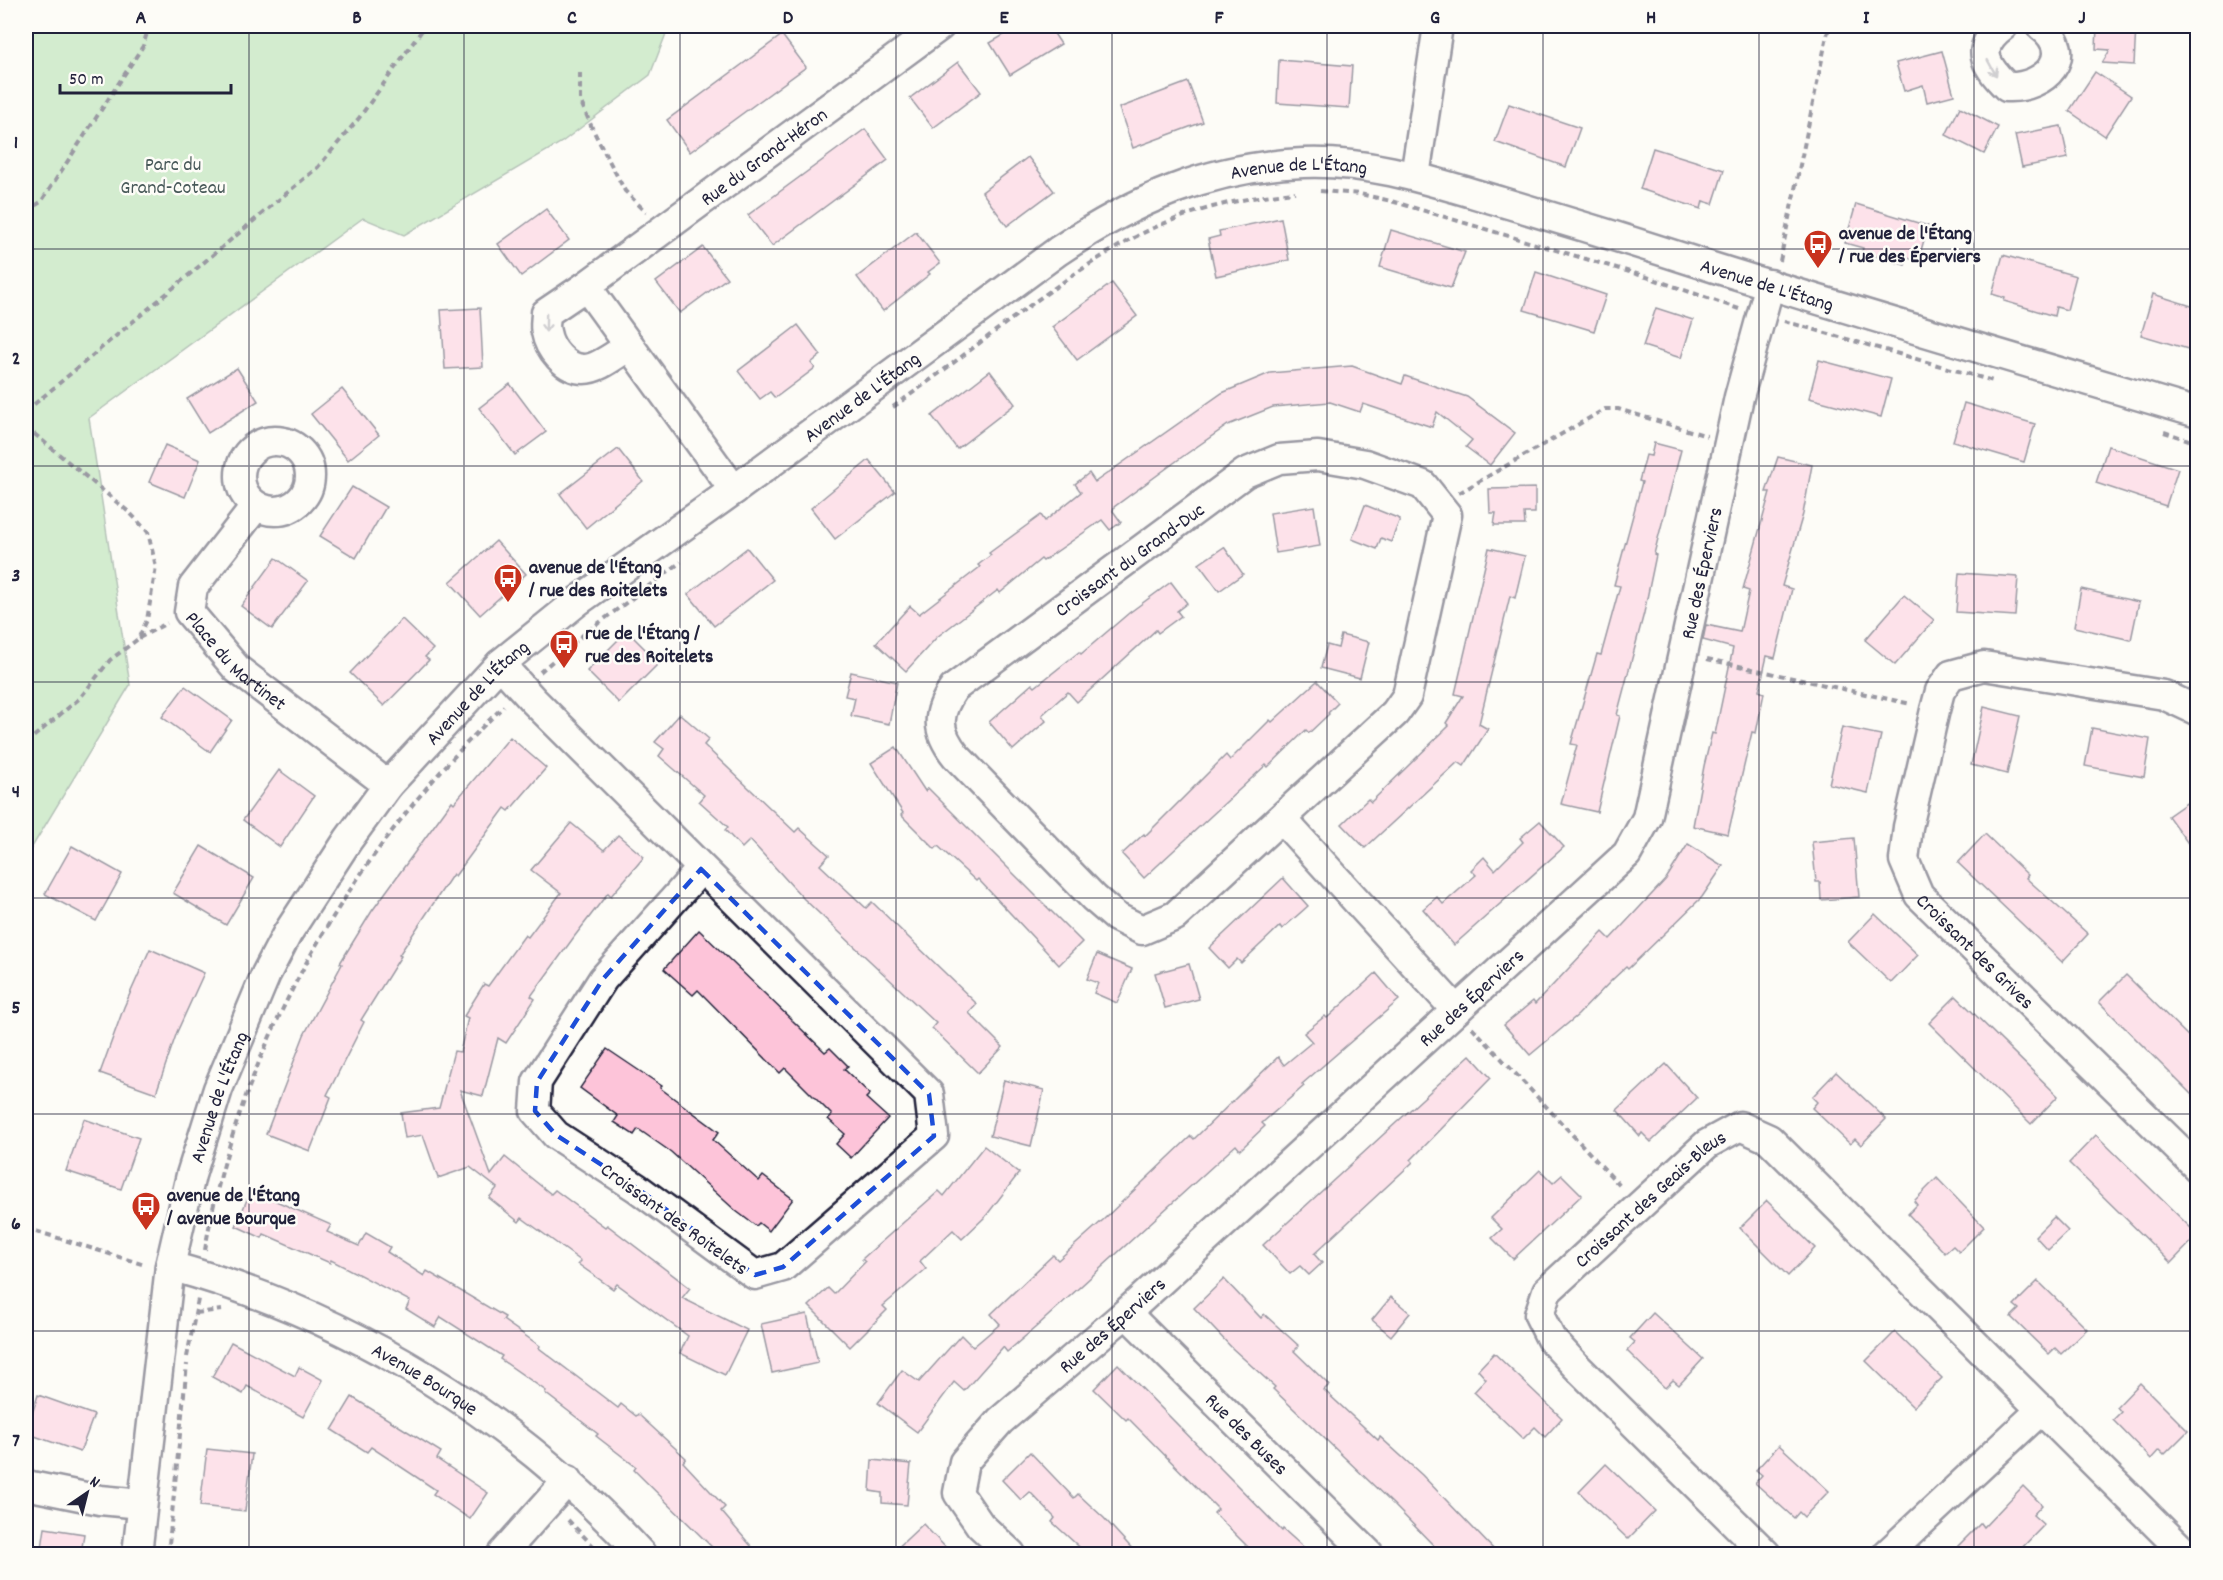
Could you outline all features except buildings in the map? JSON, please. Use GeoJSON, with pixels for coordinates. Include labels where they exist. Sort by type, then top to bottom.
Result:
{"type":"FeatureCollection","features":[{"type":"Feature","properties":{"kind":"street","name":"Rue du Grand-Héron"},"geometry":{"type":"LineString","coordinates":[[630,346],[595,366],[584,369],[569,365],[556,354],[546,332],[546,313],[940,26]]}},
{"type":"Feature","properties":{"kind":"street"},"geometry":{"type":"LineString","coordinates":[[1415,176],[1437,26]]}},
{"type":"Feature","properties":{"kind":"street"},"geometry":{"type":"LineString","coordinates":[[2002,26],[1990,36],[1984,49],[1989,69],[2007,87],[2018,88],[2039,82],[2054,67],[2057,54],[2053,42],[2041,26]]}},
{"type":"Feature","properties":{"kind":"street","name":"Avenue de L'Étang"},"geometry":{"type":"LineString","coordinates":[[137,1554],[170,1266],[191,1175],[218,1089],[266,974],[287,934],[313,892],[388,785],[500,664],[578,601],[734,490],[1058,251],[1103,221],[1138,202],[1209,177],[1254,167],[1306,163],[1341,164],[1415,176],[2198,413]]}},
{"type":"Feature","properties":{"kind":"street","name":"Rue des Éperviers"},"geometry":{"type":"LineString","coordinates":[[1011,1554],[980,1525],[958,1493],[964,1462],[1000,1421],[1126,1313],[1627,854],[1647,818],[1729,442],[1756,327],[1770,284]]}},
{"type":"Feature","properties":{"kind":"street"},"geometry":{"type":"LineString","coordinates":[[586,286],[734,490]]}},
{"type":"Feature","properties":{"kind":"street","name":"Croissant du Grand-Duc"},"geometry":{"type":"LineString","coordinates":[[1318,456],[1365,464],[1423,484],[1447,514],[1407,696],[1395,713],[1282,819],[1175,916],[1142,930],[1116,917],[1094,898],[956,756],[945,741],[940,722],[943,705],[954,688],[1245,473],[1279,459],[1318,456]]}},
{"type":"Feature","properties":{"kind":"street","name":"Place du Martinet"},"geometry":{"type":"LineString","coordinates":[[256,506],[193,587],[189,612],[237,669],[388,785]]}},
{"type":"Feature","properties":{"kind":"street","name":"Croissant des Roitelets"},"geometry":{"type":"LineString","coordinates":[[500,664],[534,702],[929,1094],[934,1136],[783,1267],[755,1275],[637,1188],[556,1135],[535,1111],[537,1082],[603,979],[701,869]]}},
{"type":"Feature","properties":{"kind":"street","name":"Croissant des Grives"},"geometry":{"type":"LineString","coordinates":[[2198,711],[2164,695],[1984,666],[1951,675],[1940,691],[1935,710],[1908,827],[1904,860],[1919,895],[2198,1168]]}},
{"type":"Feature","properties":{"kind":"street"},"geometry":{"type":"LineString","coordinates":[[1282,819],[1456,1010]]}},
{"type":"Feature","properties":{"kind":"street","name":"Croissant des Geais-Bleus"},"geometry":{"type":"LineString","coordinates":[[1766,1554],[1575,1365],[1551,1339],[1539,1315],[1547,1291],[1707,1144],[1740,1126],[1769,1139],[2186,1554]]}},
{"type":"Feature","properties":{"kind":"street","name":"Avenue Bourque"},"geometry":{"type":"LineString","coordinates":[[170,1266],[295,1308],[378,1348],[469,1404],[568,1480],[641,1554]]}},
{"type":"Feature","properties":{"kind":"street","name":"Rue des Buses"},"geometry":{"type":"LineString","coordinates":[[1126,1313],[1369,1554]]}},
{"type":"Feature","properties":{"kind":"street"},"geometry":{"type":"LineString","coordinates":[[1887,1554],[2042,1409]]}},
{"type":"Feature","properties":{"kind":"street"},"geometry":{"type":"LineString","coordinates":[[502,1554],[568,1480]]}},
{"type":"Feature","properties":{"kind":"street"},"geometry":{"type":"LineString","coordinates":[[26,1485],[100,1500],[142,1504]]}},
{"type":"Feature","properties":{"kind":"path"},"geometry":{"type":"LineString","coordinates":[[26,211],[41,202],[143,46],[148,26]]}},
{"type":"Feature","properties":{"kind":"path"},"geometry":{"type":"LineString","coordinates":[[26,411],[318,167],[359,118],[424,26]]}},
{"type":"Feature","properties":{"kind":"path"},"geometry":{"type":"LineString","coordinates":[[1770,284],[1779,264],[1829,26]]}},
{"type":"Feature","properties":{"kind":"path"},"geometry":{"type":"LineString","coordinates":[[580,73],[580,100],[592,130],[625,191],[663,230]]}},
{"type":"Feature","properties":{"kind":"path"},"geometry":{"type":"LineString","coordinates":[[1314,190],[1360,194],[1391,201],[1650,278],[1738,308]]}},
{"type":"Feature","properties":{"kind":"path"},"geometry":{"type":"LineString","coordinates":[[900,403],[1056,287],[1127,242],[1187,215],[1250,198],[1293,192]]}},
{"type":"Feature","properties":{"kind":"path"},"geometry":{"type":"LineString","coordinates":[[1778,319],[1962,374]]}},
{"type":"Feature","properties":{"kind":"path"},"geometry":{"type":"LineString","coordinates":[[1440,504],[1605,409],[1618,409],[1729,442]]}},
{"type":"Feature","properties":{"kind":"path"},"geometry":{"type":"LineString","coordinates":[[26,427],[130,513],[148,532],[156,567],[147,620],[138,639]]}},
{"type":"Feature","properties":{"kind":"path"},"geometry":{"type":"LineString","coordinates":[[541,671],[584,634],[658,579]]}},
{"type":"Feature","properties":{"kind":"path"},"geometry":{"type":"LineString","coordinates":[[26,743],[80,698],[111,660],[138,639],[189,612]]}},
{"type":"Feature","properties":{"kind":"path"},"geometry":{"type":"LineString","coordinates":[[1683,654],[1935,710]]}},
{"type":"Feature","properties":{"kind":"path"},"geometry":{"type":"LineString","coordinates":[[206,1249],[226,1164],[246,1099],[305,963],[344,897],[395,826],[432,781],[505,705]]}},
{"type":"Feature","properties":{"kind":"path"},"geometry":{"type":"LineString","coordinates":[[1456,1010],[1639,1206]]}},
{"type":"Feature","properties":{"kind":"path"},"geometry":{"type":"LineString","coordinates":[[26,1228],[149,1266],[170,1266]]}},
{"type":"Feature","properties":{"kind":"path"},"geometry":{"type":"LineString","coordinates":[[168,1554],[187,1360],[196,1314],[222,1310],[233,1313]]}},
{"type":"Feature","properties":{"kind":"path"},"geometry":{"type":"LineString","coordinates":[[568,1520],[601,1554]]}},
{"type":"Feature","properties":{"kind":"highlighted area"},"geometry":{"type":"Polygon","coordinates":[[[701,869],[929,1094],[934,1136],[783,1267],[755,1275],[637,1188],[556,1135],[535,1111],[537,1082],[603,979],[701,869]]]}},
{"type":"Feature","properties":{"kind":"green space","name":"Parc du Grand-Coteau"},"geometry":{"type":"Polygon","coordinates":[[[26,26],[669,26],[650,75],[562,142],[404,235],[363,218],[89,418],[130,685],[26,857],[26,26]]]}},
{"type":"Feature","properties":{"kind":"place","name":"avenue de l'Étang / rue des Éperviers"},"geometry":{"type":"Point","coordinates":[1818,270]}},
{"type":"Feature","properties":{"kind":"place","name":"avenue de l'Étang / rue des Roitelets"},"geometry":{"type":"Point","coordinates":[508,604]}},
{"type":"Feature","properties":{"kind":"place","name":"rue de l'Étang / rue des Roitelets"},"geometry":{"type":"Point","coordinates":[564,670]}},
{"type":"Feature","properties":{"kind":"place","name":"avenue de l'Étang / avenue Bourque"},"geometry":{"type":"Point","coordinates":[146,1232]}}]}
